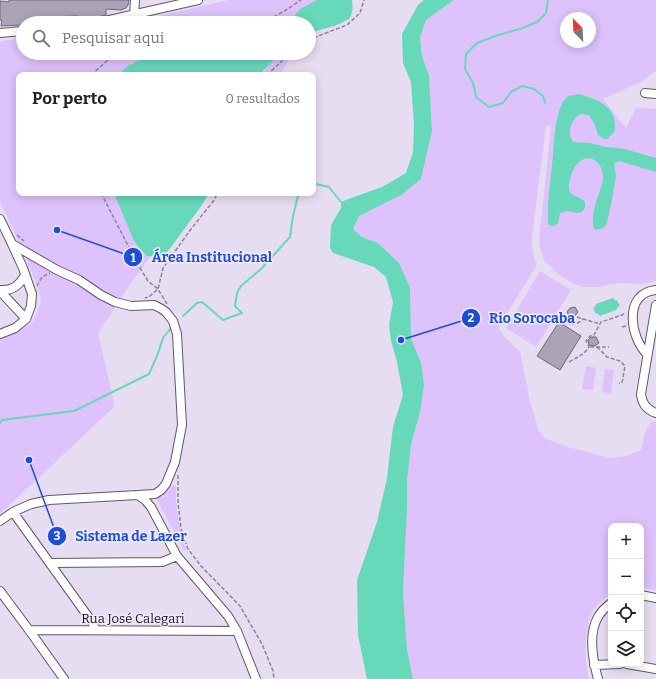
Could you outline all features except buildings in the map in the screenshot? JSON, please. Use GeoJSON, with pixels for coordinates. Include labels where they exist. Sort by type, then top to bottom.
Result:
{"type":"FeatureCollection","features":[{"type":"Feature","properties":{"kind":"street"},"geometry":{"type":"LineString","coordinates":[[134,15],[135,0]]}},
{"type":"Feature","properties":{"kind":"street"},"geometry":{"type":"LineString","coordinates":[[129,16],[186,1],[198,0]]}},
{"type":"Feature","properties":{"kind":"street"},"geometry":{"type":"LineString","coordinates":[[0,33],[16,32]]}},
{"type":"Feature","properties":{"kind":"street"},"geometry":{"type":"LineString","coordinates":[[645,93],[656,94]]}},
{"type":"Feature","properties":{"kind":"street"},"geometry":{"type":"LineString","coordinates":[[0,219],[12,244],[32,294],[31,306],[26,319],[15,328],[0,334]]}},
{"type":"Feature","properties":{"kind":"street"},"geometry":{"type":"LineString","coordinates":[[0,521],[13,512],[31,504],[49,500],[155,494],[166,484],[175,462],[182,425],[176,334],[173,321],[166,312],[154,305],[131,306],[114,302],[79,280],[57,270],[12,244]]}},
{"type":"Feature","properties":{"kind":"street"},"geometry":{"type":"LineString","coordinates":[[0,291],[7,291],[14,288],[22,282],[25,275]]}},
{"type":"Feature","properties":{"kind":"street"},"geometry":{"type":"LineString","coordinates":[[647,354],[643,351],[637,340],[632,325],[633,308],[637,300],[644,293],[651,290],[656,290]]}},
{"type":"Feature","properties":{"kind":"street"},"geometry":{"type":"LineString","coordinates":[[0,291],[26,319]]}},
{"type":"Feature","properties":{"kind":"street"},"geometry":{"type":"LineString","coordinates":[[656,309],[640,394],[644,405],[656,413]]}},
{"type":"Feature","properties":{"kind":"street"},"geometry":{"type":"LineString","coordinates":[[138,495],[146,500],[151,507],[177,556],[228,616],[237,631],[256,679]]}},
{"type":"Feature","properties":{"kind":"street"},"geometry":{"type":"LineString","coordinates":[[13,512],[92,622],[96,630]]}},
{"type":"Feature","properties":{"kind":"street"},"geometry":{"type":"LineString","coordinates":[[50,563],[162,562],[177,556]]}},
{"type":"Feature","properties":{"kind":"street"},"geometry":{"type":"LineString","coordinates":[[0,591],[30,630],[64,679]]}},
{"type":"Feature","properties":{"kind":"street"},"geometry":{"type":"LineString","coordinates":[[644,596],[656,598]]}},
{"type":"Feature","properties":{"kind":"street"},"geometry":{"type":"LineString","coordinates":[[598,679],[594,665],[592,636],[598,617],[608,606]]}},
{"type":"Feature","properties":{"kind":"street","name":"Rua José Calegari"},"geometry":{"type":"LineString","coordinates":[[30,630],[237,631]]}},
{"type":"Feature","properties":{"kind":"street"},"geometry":{"type":"LineString","coordinates":[[594,665],[608,664]]}},
{"type":"Feature","properties":{"kind":"street"},"geometry":{"type":"LineString","coordinates":[[644,666],[656,668]]}},
{"type":"Feature","properties":{"kind":"path"},"geometry":{"type":"LineString","coordinates":[[275,16],[301,0]]}},
{"type":"Feature","properties":{"kind":"path"},"geometry":{"type":"LineString","coordinates":[[316,37],[347,25],[360,13],[364,0]]}},
{"type":"Feature","properties":{"kind":"path"},"geometry":{"type":"LineString","coordinates":[[94,72],[108,60]]}},
{"type":"Feature","properties":{"kind":"path"},"geometry":{"type":"LineString","coordinates":[[270,72],[283,60]]}},
{"type":"Feature","properties":{"kind":"path"},"geometry":{"type":"LineString","coordinates":[[103,196],[137,263],[148,281],[158,289],[169,307]]}},
{"type":"Feature","properties":{"kind":"path"},"geometry":{"type":"LineString","coordinates":[[158,289],[163,268],[216,196]]}},
{"type":"Feature","properties":{"kind":"path"},"geometry":{"type":"LineString","coordinates":[[32,294],[42,278],[57,270]]}},
{"type":"Feature","properties":{"kind":"path"},"geometry":{"type":"LineString","coordinates":[[589,347],[586,341],[590,336],[594,335],[601,322],[622,315],[627,311]]}},
{"type":"Feature","properties":{"kind":"path"},"geometry":{"type":"LineString","coordinates":[[577,317],[600,324]]}},
{"type":"Feature","properties":{"kind":"path"},"geometry":{"type":"LineString","coordinates":[[560,319],[569,324],[576,324],[583,319]]}},
{"type":"Feature","properties":{"kind":"path"},"geometry":{"type":"LineString","coordinates":[[589,347],[609,347]]}},
{"type":"Feature","properties":{"kind":"path"},"geometry":{"type":"LineString","coordinates":[[569,362],[583,355],[589,347]]}},
{"type":"Feature","properties":{"kind":"path"},"geometry":{"type":"LineString","coordinates":[[597,347],[608,357],[620,362],[624,366],[622,383],[619,383]]}},
{"type":"Feature","properties":{"kind":"path"},"geometry":{"type":"LineString","coordinates":[[179,473],[178,502],[181,529],[188,549],[201,566],[240,606],[262,644],[274,679]]}},
{"type":"Feature","properties":{"kind":"shaded area"},"geometry":{"type":"Polygon","coordinates":[[[229,0],[332,0],[316,16],[159,16],[229,0]]]}},
{"type":"Feature","properties":{"kind":"shaded area"},"geometry":{"type":"Polygon","coordinates":[[[317,0],[352,0],[353,5],[349,19],[335,26],[316,31],[316,16],[294,16],[300,9],[317,0]]]}},
{"type":"Feature","properties":{"kind":"shaded area"},"geometry":{"type":"Polygon","coordinates":[[[424,0],[454,0],[426,20],[420,37],[422,56],[429,75],[432,131],[421,179],[401,195],[359,216],[353,229],[362,237],[378,243],[399,263],[410,288],[411,339],[421,362],[424,385],[421,408],[411,445],[407,481],[403,593],[407,649],[413,679],[367,679],[358,635],[357,580],[377,522],[387,478],[393,427],[403,395],[397,362],[391,341],[389,325],[393,302],[386,277],[374,267],[333,253],[330,248],[331,225],[341,208],[341,202],[382,187],[406,173],[413,152],[414,125],[411,82],[403,63],[402,34],[418,5],[424,0]]]}},
{"type":"Feature","properties":{"kind":"shaded area"},"geometry":{"type":"Polygon","coordinates":[[[454,0],[656,0],[656,71],[641,82],[603,99],[626,128],[636,108],[656,109],[656,281],[642,284],[622,283],[598,287],[584,287],[572,283],[557,273],[544,260],[539,244],[551,124],[546,127],[532,236],[533,255],[537,265],[498,328],[520,352],[530,401],[539,431],[546,439],[571,448],[610,458],[626,456],[641,450],[645,432],[652,421],[656,422],[656,590],[644,588],[644,523],[608,523],[608,597],[594,609],[588,624],[586,663],[589,679],[413,679],[407,649],[403,593],[407,481],[411,445],[421,408],[424,385],[421,362],[411,339],[410,288],[399,263],[378,243],[362,237],[353,229],[358,216],[374,208],[421,179],[432,131],[429,75],[422,56],[420,37],[426,20],[454,0]],[[588,96],[575,109],[599,100],[588,96]]]}},
{"type":"Feature","properties":{"kind":"shaded area"},"geometry":{"type":"Polygon","coordinates":[[[16,39],[16,60],[289,60],[281,72],[16,72],[16,196],[193,196],[127,289],[98,334],[115,406],[0,514],[0,339],[32,323],[39,308],[41,297],[26,258],[0,201],[0,41],[16,39]]]}},
{"type":"Feature","properties":{"kind":"shaded area"},"geometry":{"type":"Polygon","coordinates":[[[274,60],[261,72],[121,72],[138,61],[274,60]]]}},
{"type":"Feature","properties":{"kind":"shaded area"},"geometry":{"type":"Polygon","coordinates":[[[579,94],[597,100],[609,109],[614,117],[615,131],[607,139],[604,139],[598,135],[595,125],[589,115],[580,114],[570,127],[570,134],[573,142],[590,143],[606,147],[625,149],[656,158],[656,172],[619,161],[615,163],[616,178],[607,222],[601,229],[595,230],[593,222],[594,212],[602,185],[603,174],[599,164],[588,158],[576,165],[569,181],[569,189],[571,193],[581,198],[585,202],[585,208],[582,212],[577,213],[566,211],[560,213],[558,223],[554,226],[549,225],[548,222],[555,131],[559,113],[561,105],[566,98],[579,94]]]}},
{"type":"Feature","properties":{"kind":"shaded area"},"geometry":{"type":"Polygon","coordinates":[[[115,196],[207,196],[168,251],[158,257],[147,256],[133,239],[115,196]]]}},
{"type":"Feature","properties":{"kind":"shaded area"},"geometry":{"type":"Polygon","coordinates":[[[540,271],[571,290],[536,347],[506,328],[540,271]]]}},
{"type":"Feature","properties":{"kind":"shaded area"},"geometry":{"type":"Polygon","coordinates":[[[613,298],[616,301],[617,300],[620,306],[616,310],[600,316],[597,313],[596,314],[593,308],[596,304],[613,298]]]}},
{"type":"Feature","properties":{"kind":"shaded area"},"geometry":{"type":"Polygon","coordinates":[[[586,366],[596,368],[593,390],[582,389],[586,366]]]}},
{"type":"Feature","properties":{"kind":"shaded area"},"geometry":{"type":"Polygon","coordinates":[[[605,369],[614,370],[611,394],[602,392],[605,369]]]}},
{"type":"Feature","properties":{"kind":"shaded area"},"geometry":{"type":"Polygon","coordinates":[[[173,485],[176,486],[176,502],[180,529],[186,550],[184,551],[157,500],[157,497],[166,492],[173,485]]]}},
{"type":"Feature","properties":{"kind":"waterway"},"geometry":{"type":"LineString","coordinates":[[545,103],[543,96],[534,89],[522,86],[511,92],[503,103],[489,107],[476,97],[473,83],[465,69],[466,54],[477,43],[537,22],[546,13],[548,0]]}},
{"type":"Feature","properties":{"kind":"waterway"},"geometry":{"type":"LineString","coordinates":[[316,184],[329,187],[341,202]]}},
{"type":"Feature","properties":{"kind":"waterway"},"geometry":{"type":"LineString","coordinates":[[183,316],[197,303],[202,302],[223,320],[242,313],[235,306],[237,293],[241,286],[261,269],[290,237],[298,196]]}},
{"type":"Feature","properties":{"kind":"waterway"},"geometry":{"type":"LineString","coordinates":[[0,423],[2,420],[74,411],[149,374],[163,338],[171,328]]}},
{"type":"Feature","properties":{"kind":"place","name":"Área Institucional"},"geometry":{"type":"Point","coordinates":[57,230]}},
{"type":"Feature","properties":{"kind":"place","name":"Rio Sorocaba"},"geometry":{"type":"Point","coordinates":[401,340]}},
{"type":"Feature","properties":{"kind":"place","name":"Sistema de Lazer"},"geometry":{"type":"Point","coordinates":[29,460]}}]}
